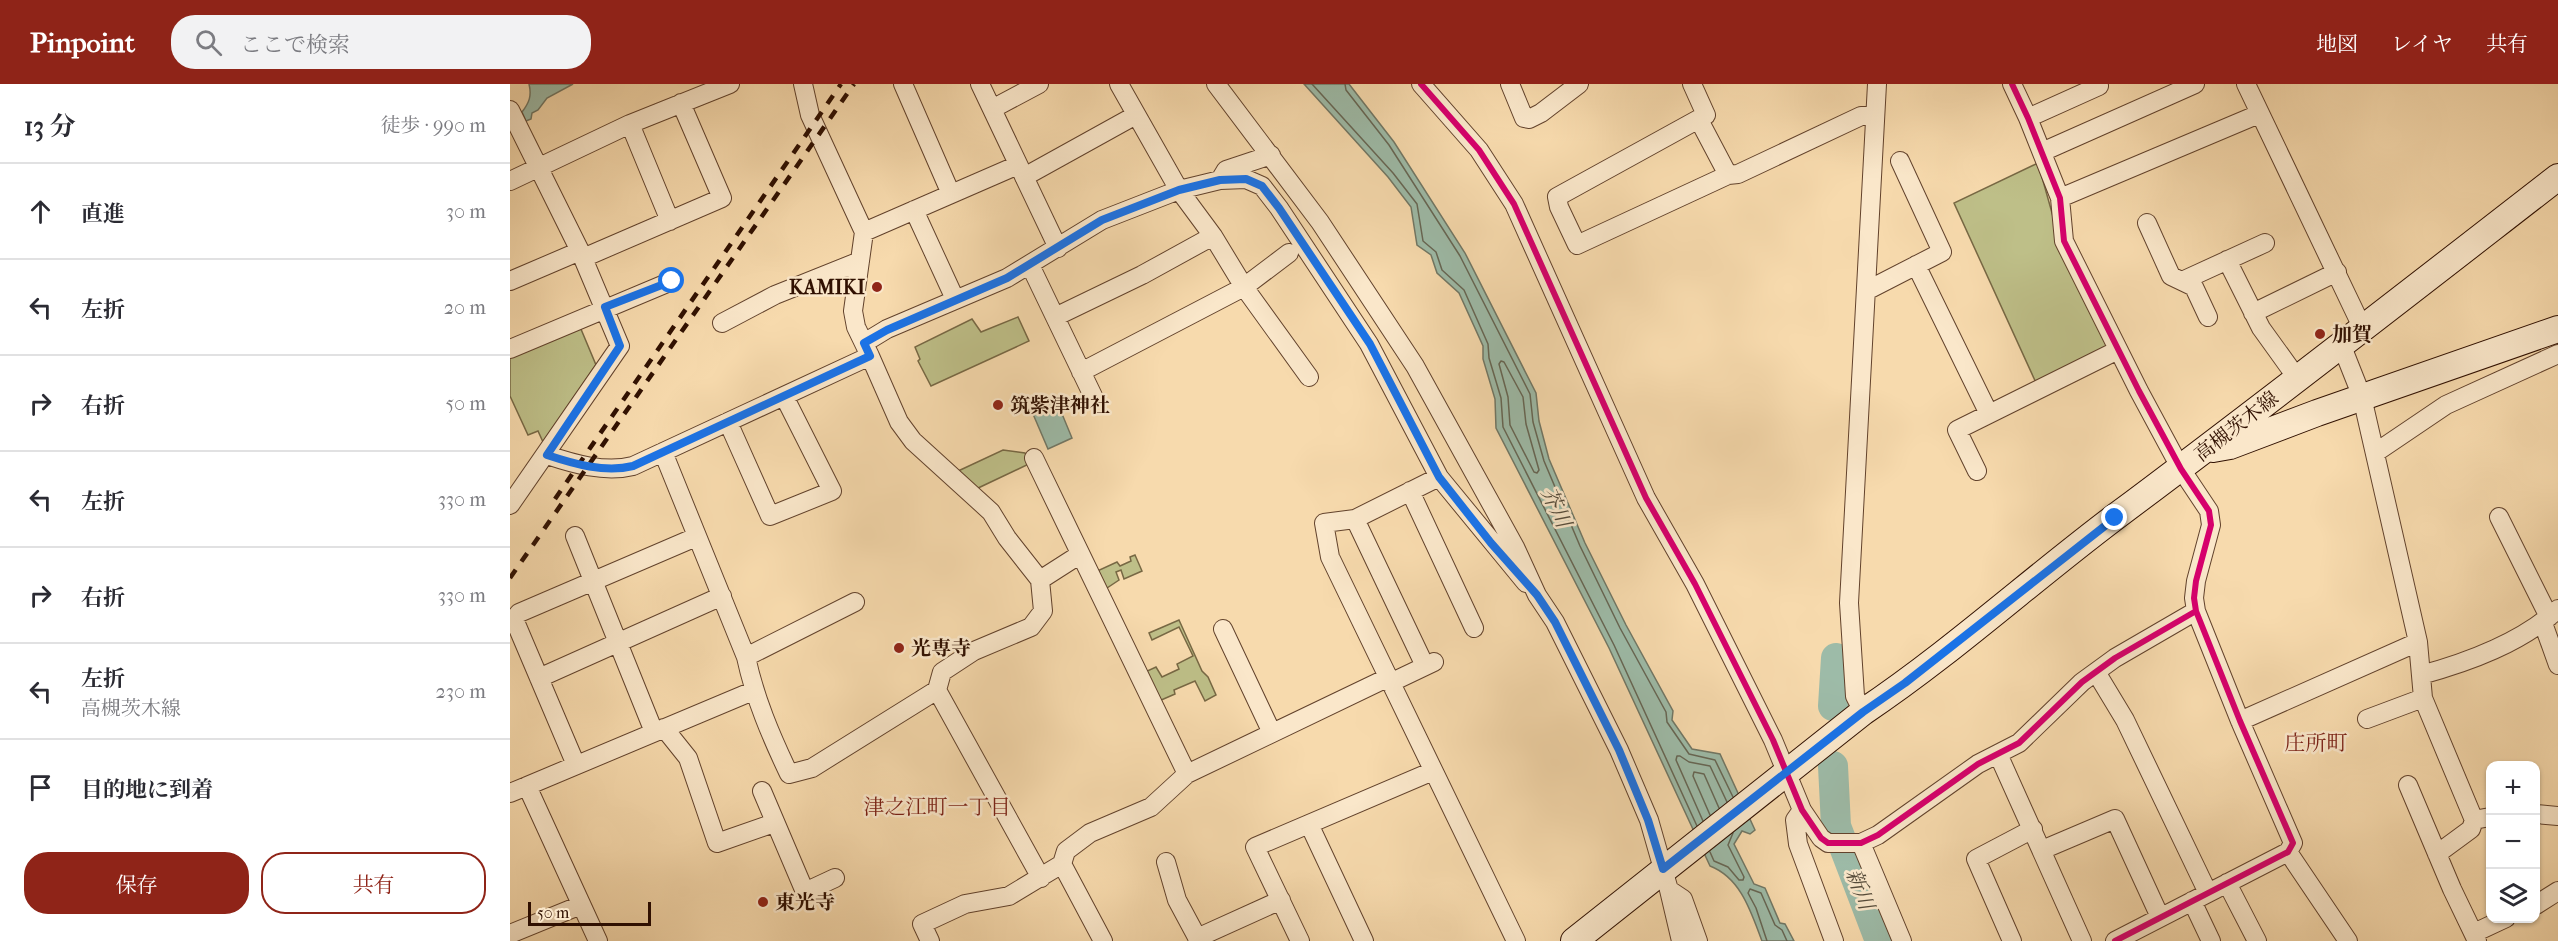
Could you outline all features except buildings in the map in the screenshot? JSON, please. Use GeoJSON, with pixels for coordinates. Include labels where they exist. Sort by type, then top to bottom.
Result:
{"type":"FeatureCollection","features":[{"type":"Feature","properties":{"kind":"main road","name":"高槻茨木線"},"geometry":{"type":"LineString","coordinates":[[1574,941],[1668,874],[1781,776],[1863,712],[1905,683],[2558,177]]}},
{"type":"Feature","properties":{"kind":"main road"},"geometry":{"type":"LineString","coordinates":[[2203,450],[2230,446],[2558,328]]}},
{"type":"Feature","properties":{"kind":"street"},"geometry":{"type":"LineString","coordinates":[[510,181],[537,166],[630,124],[730,84]]}},
{"type":"Feature","properties":{"kind":"street"},"geometry":{"type":"LineString","coordinates":[[663,452],[746,657],[753,691],[770,735],[789,774],[812,768],[937,690],[942,672],[974,651],[1031,627],[1043,611],[1040,580],[1007,538],[991,512],[913,441],[899,422],[856,327],[853,311],[864,232],[810,115],[803,84]]}},
{"type":"Feature","properties":{"kind":"street"},"geometry":{"type":"LineString","coordinates":[[903,84],[951,194]]}},
{"type":"Feature","properties":{"kind":"street"},"geometry":{"type":"LineString","coordinates":[[980,84],[1058,248]]}},
{"type":"Feature","properties":{"kind":"street"},"geometry":{"type":"LineString","coordinates":[[992,110],[1039,84]]}},
{"type":"Feature","properties":{"kind":"street"},"geometry":{"type":"LineString","coordinates":[[1119,84],[1179,190],[1213,236],[1244,287],[1309,377]]}},
{"type":"Feature","properties":{"kind":"street"},"geometry":{"type":"LineString","coordinates":[[1216,84],[1320,222],[1416,366],[1515,547],[1537,595]]}},
{"type":"Feature","properties":{"kind":"street"},"geometry":{"type":"LineString","coordinates":[[1421,84],[1479,150],[1514,204],[1646,498],[1695,584],[1781,776],[1821,838],[1828,843],[1861,843],[1878,835],[1978,764],[2019,743],[2082,682],[2096,672],[2163,628],[2196,611]]}},
{"type":"Feature","properties":{"kind":"street"},"geometry":{"type":"LineString","coordinates":[[1510,84],[1524,118],[1529,119],[1541,113],[1579,84]]}},
{"type":"Feature","properties":{"kind":"street"},"geometry":{"type":"LineString","coordinates":[[1692,84],[1706,116],[1557,197],[1559,207],[1577,245],[1728,175],[1738,174],[1869,116]]}},
{"type":"Feature","properties":{"kind":"street"},"geometry":{"type":"LineString","coordinates":[[1863,712],[1855,696],[1850,603],[1868,290],[1869,116],[1877,84]]}},
{"type":"Feature","properties":{"kind":"street"},"geometry":{"type":"LineString","coordinates":[[2012,84],[2060,198],[2064,241],[2181,470],[2209,511],[2211,525],[2196,581],[2194,598],[2196,611],[2240,722],[2294,843],[2288,852],[2200,897],[2153,928],[2115,941]]}},
{"type":"Feature","properties":{"kind":"street"},"geometry":{"type":"LineString","coordinates":[[2028,118],[2099,86],[2098,84]]}},
{"type":"Feature","properties":{"kind":"street"},"geometry":{"type":"LineString","coordinates":[[2042,152],[2195,84]]}},
{"type":"Feature","properties":{"kind":"street"},"geometry":{"type":"LineString","coordinates":[[2246,84],[2362,327]]}},
{"type":"Feature","properties":{"kind":"street"},"geometry":{"type":"LineString","coordinates":[[510,281],[670,221],[722,198],[681,103]]}},
{"type":"Feature","properties":{"kind":"street"},"geometry":{"type":"LineString","coordinates":[[2060,198],[2259,114]]}},
{"type":"Feature","properties":{"kind":"street"},"geometry":{"type":"LineString","coordinates":[[864,232],[951,194],[1021,171],[1136,115]]}},
{"type":"Feature","properties":{"kind":"street"},"geometry":{"type":"LineString","coordinates":[[1699,120],[1728,175]]}},
{"type":"Feature","properties":{"kind":"street"},"geometry":{"type":"LineString","coordinates":[[510,505],[547,455],[620,346],[581,254],[512,122]]}},
{"type":"Feature","properties":{"kind":"street"},"geometry":{"type":"LineString","coordinates":[[630,124],[670,221]]}},
{"type":"Feature","properties":{"kind":"street"},"geometry":{"type":"LineString","coordinates":[[1220,180],[1226,170],[1271,155]]}},
{"type":"Feature","properties":{"kind":"street"},"geometry":{"type":"LineString","coordinates":[[1868,290],[1942,252],[1900,161]]}},
{"type":"Feature","properties":{"kind":"street"},"geometry":{"type":"LineString","coordinates":[[547,455],[566,461],[618,470],[633,466],[784,396],[867,350],[887,330],[1007,278],[1102,220],[1179,190],[1220,180],[1246,179],[1262,186],[1279,208],[1370,344],[1439,477],[1491,543],[1537,595],[1555,622],[1619,750],[1648,820],[1668,874],[1681,941]]}},
{"type":"Feature","properties":{"kind":"street"},"geometry":{"type":"LineString","coordinates":[[914,210],[955,299]]}},
{"type":"Feature","properties":{"kind":"street"},"geometry":{"type":"LineString","coordinates":[[2147,223],[2171,276],[2194,287],[2208,317]]}},
{"type":"Feature","properties":{"kind":"street"},"geometry":{"type":"LineString","coordinates":[[1055,317],[1142,275],[1213,236]]}},
{"type":"Feature","properties":{"kind":"street"},"geometry":{"type":"LineString","coordinates":[[2182,281],[2265,243]]}},
{"type":"Feature","properties":{"kind":"street"},"geometry":{"type":"LineString","coordinates":[[1081,372],[1244,287],[1289,253]]}},
{"type":"Feature","properties":{"kind":"street"},"geometry":{"type":"LineString","coordinates":[[2228,260],[2261,328],[2297,378]]}},
{"type":"Feature","properties":{"kind":"street"},"geometry":{"type":"LineString","coordinates":[[722,323],[775,295],[860,261]]}},
{"type":"Feature","properties":{"kind":"street"},"geometry":{"type":"LineString","coordinates":[[1030,265],[1093,396]]}},
{"type":"Feature","properties":{"kind":"street"},"geometry":{"type":"LineString","coordinates":[[1916,265],[1989,414]]}},
{"type":"Feature","properties":{"kind":"street"},"geometry":{"type":"LineString","coordinates":[[2253,313],[2337,272]]}},
{"type":"Feature","properties":{"kind":"street"},"geometry":{"type":"LineString","coordinates":[[510,349],[605,307],[672,281]]}},
{"type":"Feature","properties":{"kind":"street"},"geometry":{"type":"LineString","coordinates":[[2341,344],[2362,397],[2375,453],[2418,642],[2423,698],[2482,818],[2437,854]]}},
{"type":"Feature","properties":{"kind":"street"},"geometry":{"type":"LineString","coordinates":[[1977,471],[1957,430],[2118,350]]}},
{"type":"Feature","properties":{"kind":"street"},"geometry":{"type":"LineString","coordinates":[[2375,453],[2446,405],[2558,354]]}},
{"type":"Feature","properties":{"kind":"street"},"geometry":{"type":"LineString","coordinates":[[728,422],[770,516],[832,491],[784,396]]}},
{"type":"Feature","properties":{"kind":"street"},"geometry":{"type":"LineString","coordinates":[[1034,458],[1187,774]]}},
{"type":"Feature","properties":{"kind":"street"},"geometry":{"type":"LineString","coordinates":[[1439,477],[1355,519],[1324,523],[1330,557],[1516,941]]}},
{"type":"Feature","properties":{"kind":"street"},"geometry":{"type":"LineString","coordinates":[[1410,491],[1474,628]]}},
{"type":"Feature","properties":{"kind":"street"},"geometry":{"type":"LineString","coordinates":[[2499,517],[2550,616],[2558,665]]}},
{"type":"Feature","properties":{"kind":"street"},"geometry":{"type":"LineString","coordinates":[[930,941],[922,924],[965,904],[1009,896],[1041,878],[1062,864],[1066,851],[1090,833],[1150,807],[1187,774],[1272,733],[1431,664],[1355,519]]}},
{"type":"Feature","properties":{"kind":"street"},"geometry":{"type":"LineString","coordinates":[[575,536],[659,730],[688,758],[717,843],[774,823]]}},
{"type":"Feature","properties":{"kind":"street"},"geometry":{"type":"LineString","coordinates":[[576,765],[512,621],[519,613],[696,537]]}},
{"type":"Feature","properties":{"kind":"street"},"geometry":{"type":"LineString","coordinates":[[1040,580],[1079,555]]}},
{"type":"Feature","properties":{"kind":"street"},"geometry":{"type":"LineString","coordinates":[[539,678],[722,596]]}},
{"type":"Feature","properties":{"kind":"street"},"geometry":{"type":"LineString","coordinates":[[746,657],[855,602]]}},
{"type":"Feature","properties":{"kind":"street"},"geometry":{"type":"LineString","coordinates":[[2421,675],[2459,665],[2550,616]]}},
{"type":"Feature","properties":{"kind":"street"},"geometry":{"type":"LineString","coordinates":[[1223,628],[1272,733]]}},
{"type":"Feature","properties":{"kind":"street"},"geometry":{"type":"LineString","coordinates":[[2240,722],[2418,642]]}},
{"type":"Feature","properties":{"kind":"street"},"geometry":{"type":"LineString","coordinates":[[2096,672],[2125,720],[2200,897],[2211,941]]}},
{"type":"Feature","properties":{"kind":"street"},"geometry":{"type":"LineString","coordinates":[[937,690],[1041,878]]}},
{"type":"Feature","properties":{"kind":"street"},"geometry":{"type":"LineString","coordinates":[[598,941],[581,905],[518,790],[753,691]]}},
{"type":"Feature","properties":{"kind":"street"},"geometry":{"type":"LineString","coordinates":[[2367,719],[2423,698]]}},
{"type":"Feature","properties":{"kind":"street"},"geometry":{"type":"LineString","coordinates":[[1998,754],[2082,941]]}},
{"type":"Feature","properties":{"kind":"street"},"geometry":{"type":"LineString","coordinates":[[1300,941],[1255,847],[1433,771]]}},
{"type":"Feature","properties":{"kind":"street"},"geometry":{"type":"LineString","coordinates":[[2408,785],[2476,937],[2498,923]]}},
{"type":"Feature","properties":{"kind":"street"},"geometry":{"type":"LineString","coordinates":[[762,791],[805,892],[835,878]]}},
{"type":"Feature","properties":{"kind":"street"},"geometry":{"type":"LineString","coordinates":[[1802,810],[1795,820],[1798,844],[1834,941]]}},
{"type":"Feature","properties":{"kind":"street"},"geometry":{"type":"LineString","coordinates":[[2540,814],[2558,816]]}},
{"type":"Feature","properties":{"kind":"street"},"geometry":{"type":"LineString","coordinates":[[2042,850],[2115,819],[2153,928]]}},
{"type":"Feature","properties":{"kind":"street"},"geometry":{"type":"LineString","coordinates":[[1310,824],[1364,941]]}},
{"type":"Feature","properties":{"kind":"street"},"geometry":{"type":"LineString","coordinates":[[2012,941],[1976,859],[2033,829]]}},
{"type":"Feature","properties":{"kind":"street"},"geometry":{"type":"LineString","coordinates":[[1861,843],[1902,941]]}},
{"type":"Feature","properties":{"kind":"street"},"geometry":{"type":"LineString","coordinates":[[2288,852],[2348,941]]}},
{"type":"Feature","properties":{"kind":"street"},"geometry":{"type":"LineString","coordinates":[[1166,862],[1177,900],[1198,939],[1281,900]]}},
{"type":"Feature","properties":{"kind":"street"},"geometry":{"type":"LineString","coordinates":[[1062,864],[1104,941]]}},
{"type":"Feature","properties":{"kind":"street"},"geometry":{"type":"LineString","coordinates":[[1668,874],[1683,899],[1698,941]]}},
{"type":"Feature","properties":{"kind":"street"},"geometry":{"type":"LineString","coordinates":[[2227,883],[2257,941]]}},
{"type":"Feature","properties":{"kind":"street"},"geometry":{"type":"LineString","coordinates":[[2540,902],[2558,891]]}},
{"type":"Feature","properties":{"kind":"street"},"geometry":{"type":"LineString","coordinates":[[510,934],[581,905]]}},
{"type":"Feature","properties":{"kind":"green space"},"geometry":{"type":"Polygon","coordinates":[[[2038,163],[2061,245],[2109,341],[2104,350],[2037,385],[1954,203],[2038,163]]]}},
{"type":"Feature","properties":{"kind":"green space"},"geometry":{"type":"Polygon","coordinates":[[[1018,317],[1029,341],[931,386],[918,361],[920,359],[915,347],[972,319],[981,332],[1018,317]]]}},
{"type":"Feature","properties":{"kind":"green space"},"geometry":{"type":"Polygon","coordinates":[[[578,322],[596,365],[543,442],[538,431],[528,435],[510,396],[510,351],[578,322]]]}},
{"type":"Feature","properties":{"kind":"green space"},"geometry":{"type":"Polygon","coordinates":[[[1003,450],[1025,453],[1031,463],[976,489],[956,472],[1003,450]]]}},
{"type":"Feature","properties":{"kind":"green space"},"geometry":{"type":"Polygon","coordinates":[[[1135,555],[1142,571],[1124,579],[1121,570],[1116,572],[1119,580],[1104,590],[1095,572],[1117,562],[1120,566],[1131,561],[1130,557],[1135,555]]]}},
{"type":"Feature","properties":{"kind":"green space"},"geometry":{"type":"Polygon","coordinates":[[[1179,620],[1202,671],[1208,677],[1216,695],[1205,701],[1195,681],[1174,690],[1175,694],[1159,701],[1145,672],[1156,667],[1162,677],[1179,669],[1177,664],[1193,656],[1179,627],[1152,640],[1149,633],[1179,620]]]}},
{"type":"Feature","properties":{"kind":"water"},"geometry":{"type":"Polygon","coordinates":[[[529,84],[573,84],[547,98],[538,110],[532,113],[531,119],[526,121],[522,112],[529,99],[529,84]]]}},
{"type":"Feature","properties":{"kind":"water","name":"芥川"},"geometry":{"type":"Polygon","coordinates":[[[1304,84],[1349,84],[1394,142],[1465,253],[1536,393],[1539,421],[1549,459],[1585,543],[1673,711],[1672,720],[1692,749],[1720,754],[1755,830],[1750,834],[1742,831],[1734,844],[1754,884],[1765,888],[1780,923],[1785,924],[1794,941],[1762,941],[1744,897],[1730,879],[1721,871],[1710,866],[1609,648],[1496,428],[1495,399],[1483,359],[1483,346],[1459,293],[1437,273],[1431,255],[1417,245],[1411,207],[1388,177],[1304,84]]]}},
{"type":"Feature","properties":{"kind":"water"},"geometry":{"type":"Polygon","coordinates":[[[1055,397],[1072,438],[1048,449],[1030,407],[1055,397]]]}},
{"type":"Feature","properties":{"kind":"waterway","name":"新川"},"geometry":{"type":"LineString","coordinates":[[1833,706],[1836,658]]}},
{"type":"Feature","properties":{"kind":"waterway","name":"新川"},"geometry":{"type":"LineString","coordinates":[[1833,766],[1836,826],[1880,941]]}},
{"type":"Feature","properties":{"kind":"railway"},"geometry":{"type":"LineString","coordinates":[[555,499],[841,84]]}},
{"type":"Feature","properties":{"kind":"railway"},"geometry":{"type":"LineString","coordinates":[[510,578],[854,84]]}},
{"type":"Feature","properties":{"kind":"cycle path"},"geometry":{"type":"LineString","coordinates":[[1421,84],[1479,150],[1514,204],[1646,498],[1695,584],[1773,740],[1802,810],[1821,838],[1828,843],[1861,843],[1878,835],[1978,764],[2019,743],[2082,682],[2115,658],[2196,611]]}},
{"type":"Feature","properties":{"kind":"cycle path"},"geometry":{"type":"LineString","coordinates":[[2012,84],[2060,198],[2064,241],[2139,391],[2181,469],[2209,511],[2211,525],[2196,581],[2194,598],[2196,611],[2240,721],[2293,843],[2288,852],[2115,941]]}},
{"type":"Feature","properties":{"kind":"place","name":"KAMIKI"},"geometry":{"type":"Point","coordinates":[877,287]}},
{"type":"Feature","properties":{"kind":"place","name":"加賀"},"geometry":{"type":"Point","coordinates":[2320,334]}},
{"type":"Feature","properties":{"kind":"place","name":"筑紫津神社"},"geometry":{"type":"Point","coordinates":[998,405]}},
{"type":"Feature","properties":{"kind":"place","name":"光専寺"},"geometry":{"type":"Point","coordinates":[899,648]}},
{"type":"Feature","properties":{"kind":"place","name":"東光寺"},"geometry":{"type":"Point","coordinates":[763,902]}},
{"type":"Feature","properties":{"kind":"district","name":"庄所町"},"geometry":{"type":"Point","coordinates":[2316,743]}},
{"type":"Feature","properties":{"kind":"district","name":"津之江町一丁目"},"geometry":{"type":"Point","coordinates":[937,807]}},
{"type":"Feature","properties":{"kind":"route"},"geometry":{"type":"LineString","coordinates":[[672,281],[605,307],[620,346],[547,455],[566,461],[618,470],[633,466],[870,356],[864,343],[955,299],[1007,278],[1102,220],[1143,202],[1220,180],[1246,179],[1262,186],[1370,344],[1439,477],[1491,543],[1537,595],[1555,622],[1619,750],[1648,820],[1663,869],[2115,518]]}}]}
